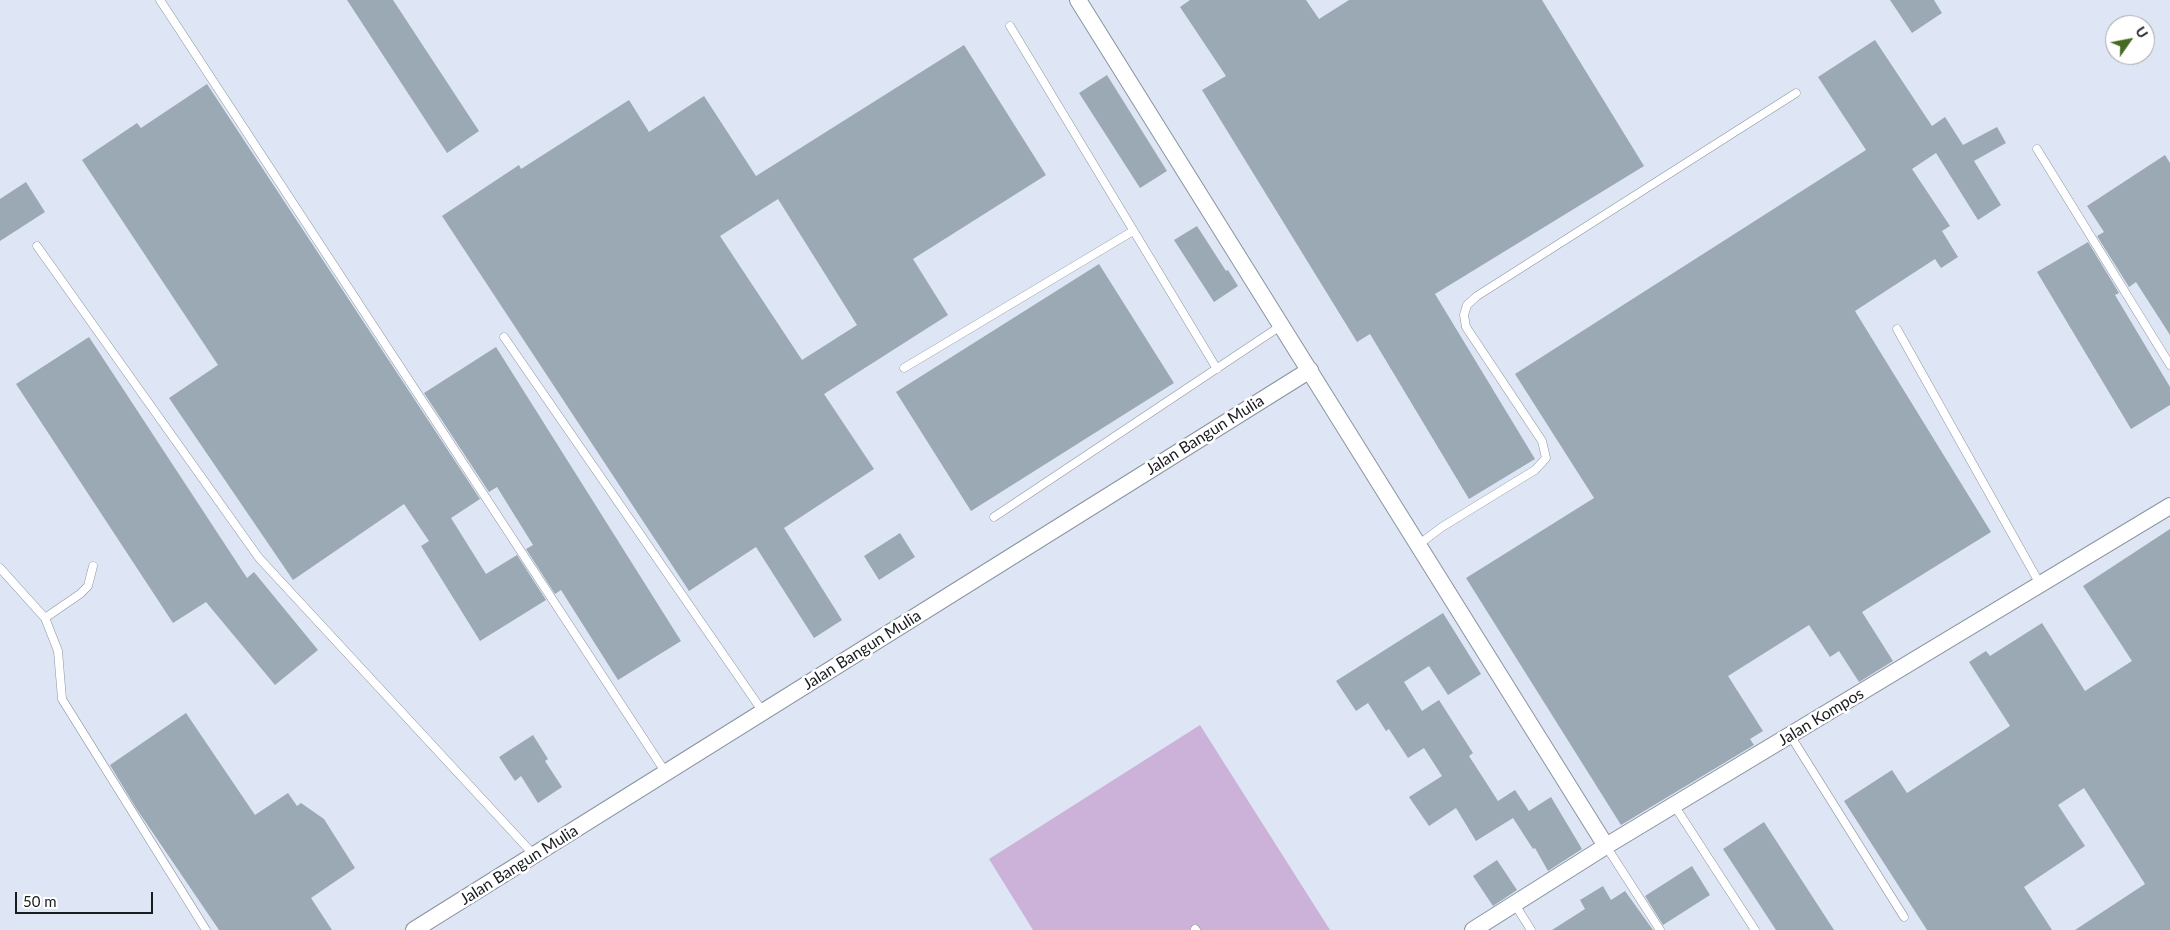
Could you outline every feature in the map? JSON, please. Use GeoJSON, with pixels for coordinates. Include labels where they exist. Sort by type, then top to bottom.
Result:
{"type":"FeatureCollection","features":[{"type":"Feature","properties":{"kind":"street"},"geometry":{"type":"LineString","coordinates":[[1078,0],[1606,846]]}},
{"type":"Feature","properties":{"kind":"street","name":"Jalan Bangun Mulia"},"geometry":{"type":"LineString","coordinates":[[414,930],[1310,370]]}},
{"type":"Feature","properties":{"kind":"street","name":"Jalan Kompos"},"geometry":{"type":"LineString","coordinates":[[1473,930],[1606,846],[2170,506]]}},
{"type":"Feature","properties":{"kind":"lane"},"geometry":{"type":"LineString","coordinates":[[160,0],[666,773]]}},
{"type":"Feature","properties":{"kind":"lane"},"geometry":{"type":"LineString","coordinates":[[1010,26],[1216,369]]}},
{"type":"Feature","properties":{"kind":"lane"},"geometry":{"type":"LineString","coordinates":[[1418,544],[1442,527],[1535,470],[1546,458],[1542,441],[1466,326],[1464,316],[1467,305],[1477,296],[1796,93]]}},
{"type":"Feature","properties":{"kind":"lane"},"geometry":{"type":"LineString","coordinates":[[2037,149],[2170,365]]}},
{"type":"Feature","properties":{"kind":"lane"},"geometry":{"type":"LineString","coordinates":[[904,368],[1133,231]]}},
{"type":"Feature","properties":{"kind":"lane"},"geometry":{"type":"LineString","coordinates":[[36,246],[259,558],[534,855]]}},
{"type":"Feature","properties":{"kind":"lane"},"geometry":{"type":"LineString","coordinates":[[994,517],[1282,325]]}},
{"type":"Feature","properties":{"kind":"lane"},"geometry":{"type":"LineString","coordinates":[[1898,329],[2040,584]]}},
{"type":"Feature","properties":{"kind":"lane"},"geometry":{"type":"LineString","coordinates":[[504,338],[763,712]]}},
{"type":"Feature","properties":{"kind":"lane"},"geometry":{"type":"LineString","coordinates":[[44,618],[80,594],[88,586],[93,566]]}},
{"type":"Feature","properties":{"kind":"lane"},"geometry":{"type":"LineString","coordinates":[[0,568],[44,618],[58,650],[62,699],[206,930]]}},
{"type":"Feature","properties":{"kind":"lane"},"geometry":{"type":"LineString","coordinates":[[1790,735],[1904,917]]}},
{"type":"Feature","properties":{"kind":"lane"},"geometry":{"type":"LineString","coordinates":[[1674,805],[1754,930]]}},
{"type":"Feature","properties":{"kind":"lane"},"geometry":{"type":"LineString","coordinates":[[1606,846],[1660,930]]}},
{"type":"Feature","properties":{"kind":"lane"},"geometry":{"type":"LineString","coordinates":[[1514,903],[1531,930]]}},
{"type":"Feature","properties":{"kind":"shaded area"},"geometry":{"type":"Polygon","coordinates":[[[1200,725],[1330,930],[1033,930],[989,859],[1200,725]]]}},
{"type":"Feature","properties":{"kind":"building"},"geometry":{"type":"Polygon","coordinates":[[[347,0],[393,0],[479,131],[447,153],[347,0]]]}},
{"type":"Feature","properties":{"kind":"building"},"geometry":{"type":"Polygon","coordinates":[[[1190,0],[1306,0],[1319,19],[1349,0],[1542,0],[1644,166],[1435,294],[1535,459],[1469,499],[1370,334],[1357,342],[1202,90],[1226,76],[1180,7],[1190,0]]]}},
{"type":"Feature","properties":{"kind":"building"},"geometry":{"type":"Polygon","coordinates":[[[1890,0],[1934,0],[1942,13],[1912,33],[1890,0]]]}},
{"type":"Feature","properties":{"kind":"building"},"geometry":{"type":"Polygon","coordinates":[[[1875,40],[1932,126],[1945,117],[1963,145],[1997,127],[2006,143],[1974,161],[2001,205],[1978,220],[1936,153],[1912,169],[1950,226],[1942,231],[1958,257],[1941,268],[1935,259],[1855,311],[1991,532],[1862,612],[1893,661],[1859,682],[1839,651],[1830,657],[1809,625],[1728,676],[1763,731],[1750,739],[1754,745],[1621,825],[1466,578],[1594,498],[1515,374],[1866,150],[1818,77],[1875,40]]]}},
{"type":"Feature","properties":{"kind":"building"},"geometry":{"type":"Polygon","coordinates":[[[964,45],[1046,175],[913,259],[948,315],[824,394],[874,469],[784,528],[842,620],[814,638],[756,547],[689,591],[442,216],[519,165],[521,169],[629,100],[649,132],[704,96],[756,176],[964,45]],[[778,199],[720,236],[802,360],[857,325],[778,199]]]}},
{"type":"Feature","properties":{"kind":"building"},"geometry":{"type":"Polygon","coordinates":[[[1107,75],[1167,171],[1140,188],[1079,93],[1107,75]]]}},
{"type":"Feature","properties":{"kind":"building"},"geometry":{"type":"Polygon","coordinates":[[[207,84],[480,499],[451,518],[486,574],[517,555],[546,600],[480,641],[421,546],[429,541],[404,504],[293,580],[169,398],[218,365],[82,160],[137,123],[141,128],[207,84]]]}},
{"type":"Feature","properties":{"kind":"building"},"geometry":{"type":"Polygon","coordinates":[[[2165,155],[2170,163],[2170,335],[2136,282],[2129,287],[2097,236],[2104,232],[2087,206],[2165,155]]]}},
{"type":"Feature","properties":{"kind":"building"},"geometry":{"type":"Polygon","coordinates":[[[26,182],[45,212],[0,241],[0,199],[26,182]]]}},
{"type":"Feature","properties":{"kind":"building"},"geometry":{"type":"Polygon","coordinates":[[[1197,226],[1238,286],[1214,302],[1174,240],[1197,226]]]}},
{"type":"Feature","properties":{"kind":"building"},"geometry":{"type":"Polygon","coordinates":[[[2088,242],[2119,293],[2115,295],[2170,387],[2170,405],[2131,429],[2037,272],[2088,242]]]}},
{"type":"Feature","properties":{"kind":"building"},"geometry":{"type":"Polygon","coordinates":[[[1099,264],[1174,383],[971,511],[896,392],[1099,264]]]}},
{"type":"Feature","properties":{"kind":"building"},"geometry":{"type":"Polygon","coordinates":[[[89,337],[247,578],[254,572],[318,650],[275,685],[206,602],[173,623],[16,384],[89,337]]]}},
{"type":"Feature","properties":{"kind":"building"},"geometry":{"type":"Polygon","coordinates":[[[496,347],[681,641],[618,680],[561,590],[555,594],[526,549],[533,545],[497,487],[489,492],[424,393],[496,347]]]}},
{"type":"Feature","properties":{"kind":"building"},"geometry":{"type":"Polygon","coordinates":[[[2170,529],[2170,930],[2075,930],[2145,884],[2084,788],[2058,805],[2085,846],[2024,887],[2052,930],[1927,930],[1844,801],[1892,770],[1907,793],[2010,726],[1969,662],[1986,651],[1990,656],[2042,623],[2085,691],[2132,661],[2083,586],[2170,529]]]}},
{"type":"Feature","properties":{"kind":"building"},"geometry":{"type":"Polygon","coordinates":[[[900,533],[915,557],[879,580],[864,556],[900,533]]]}},
{"type":"Feature","properties":{"kind":"building"},"geometry":{"type":"Polygon","coordinates":[[[1443,613],[1481,674],[1448,695],[1429,666],[1404,682],[1422,711],[1439,700],[1473,753],[1469,756],[1498,801],[1515,790],[1529,811],[1551,797],[1582,849],[1548,871],[1535,848],[1533,849],[1513,818],[1476,841],[1456,808],[1429,826],[1409,797],[1442,776],[1424,748],[1408,758],[1389,729],[1386,731],[1368,703],[1356,711],[1336,681],[1443,613]]]}},
{"type":"Feature","properties":{"kind":"building"},"geometry":{"type":"Polygon","coordinates":[[[186,713],[255,815],[288,793],[297,806],[301,803],[324,819],[355,868],[311,898],[332,930],[219,930],[136,808],[110,765],[186,713]]]}},
{"type":"Feature","properties":{"kind":"building"},"geometry":{"type":"Polygon","coordinates":[[[533,735],[548,759],[545,761],[562,787],[538,803],[521,776],[515,781],[499,757],[533,735]]]}},
{"type":"Feature","properties":{"kind":"building"},"geometry":{"type":"Polygon","coordinates":[[[1764,822],[1834,930],[1776,930],[1723,849],[1764,822]]]}},
{"type":"Feature","properties":{"kind":"building"},"geometry":{"type":"Polygon","coordinates":[[[1497,860],[1517,890],[1493,906],[1473,876],[1497,860]]]}},
{"type":"Feature","properties":{"kind":"building"},"geometry":{"type":"Polygon","coordinates":[[[1692,866],[1710,895],[1663,925],[1645,896],[1692,866]]]}},
{"type":"Feature","properties":{"kind":"building"},"geometry":{"type":"Polygon","coordinates":[[[1603,886],[1611,900],[1625,891],[1653,930],[1552,930],[1585,909],[1580,900],[1603,886]]]}}]}
